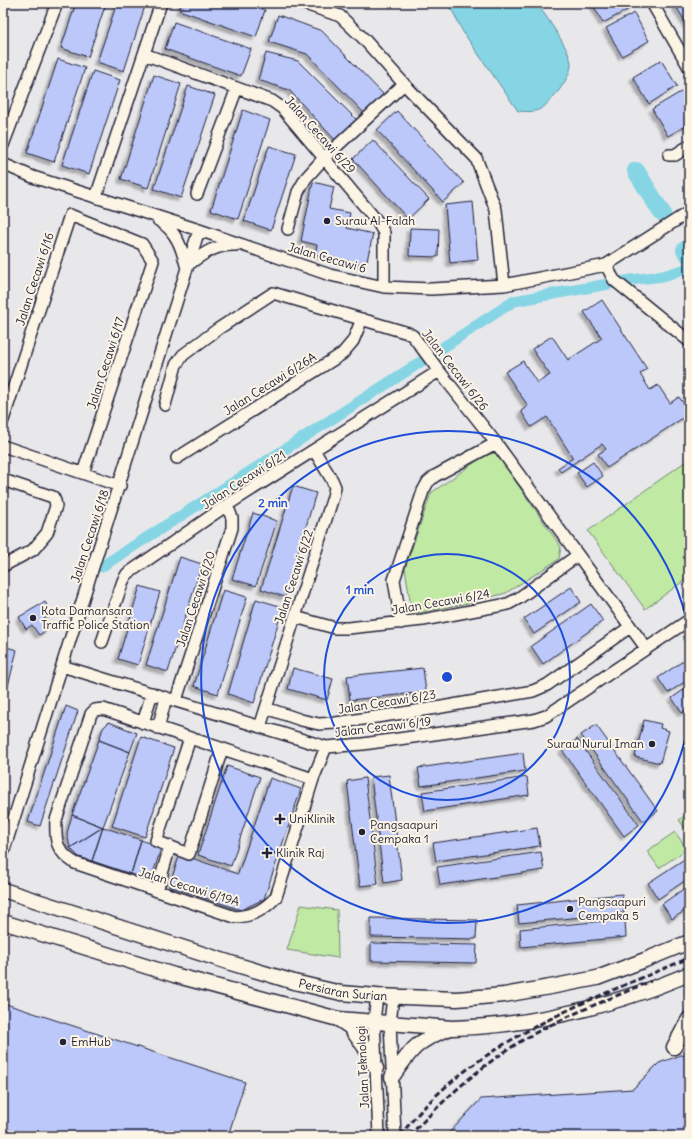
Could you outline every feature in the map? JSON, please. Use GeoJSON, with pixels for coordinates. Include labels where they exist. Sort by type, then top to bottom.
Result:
{"type":"FeatureCollection","features":[{"type":"Feature","properties":{"kind":"main road","name":"Persiaran Surian"},"geometry":{"type":"LineString","coordinates":[[3,890],[294,982],[341,993],[377,996],[458,999],[504,995],[597,978],[689,942]]}},
{"type":"Feature","properties":{"kind":"main road"},"geometry":{"type":"LineString","coordinates":[[3,922],[174,975],[338,1019],[452,1028],[552,1017],[641,992],[689,974]]}},
{"type":"Feature","properties":{"kind":"main road"},"geometry":{"type":"LineString","coordinates":[[674,1048],[689,1018]]}},
{"type":"Feature","properties":{"kind":"main road"},"geometry":{"type":"LineString","coordinates":[[338,1019],[350,1027],[364,1046],[376,1068]]}},
{"type":"Feature","properties":{"kind":"main road"},"geometry":{"type":"LineString","coordinates":[[392,1077],[410,1051],[421,1042],[434,1034],[452,1028]]}},
{"type":"Feature","properties":{"kind":"street"},"geometry":{"type":"LineString","coordinates":[[3,145],[57,3]]}},
{"type":"Feature","properties":{"kind":"street"},"geometry":{"type":"LineString","coordinates":[[96,197],[161,3]]}},
{"type":"Feature","properties":{"kind":"street"},"geometry":{"type":"LineString","coordinates":[[302,3],[340,16],[363,38],[404,84],[476,158],[496,210],[504,285]]}},
{"type":"Feature","properties":{"kind":"street"},"geometry":{"type":"LineString","coordinates":[[652,3],[689,67]]}},
{"type":"Feature","properties":{"kind":"street","name":"Jalan Cecawi 6/29"},"geometry":{"type":"LineString","coordinates":[[144,54],[272,101],[282,108],[377,221],[384,234],[384,287]]}},
{"type":"Feature","properties":{"kind":"street"},"geometry":{"type":"LineString","coordinates":[[288,229],[298,192],[306,178],[324,158],[404,84]]}},
{"type":"Feature","properties":{"kind":"street"},"geometry":{"type":"LineString","coordinates":[[197,194],[237,88]]}},
{"type":"Feature","properties":{"kind":"street"},"geometry":{"type":"LineString","coordinates":[[669,155],[675,155],[689,146]]}},
{"type":"Feature","properties":{"kind":"street","name":"Jalan Cecawi 6"},"geometry":{"type":"LineString","coordinates":[[3,164],[33,177],[199,230],[330,275],[384,287],[431,289],[504,285],[606,265],[689,212]]}},
{"type":"Feature","properties":{"kind":"street"},"geometry":{"type":"LineString","coordinates":[[149,214],[163,222],[175,235],[183,249],[188,266],[205,252],[214,248],[234,245],[245,246]]}},
{"type":"Feature","properties":{"kind":"street","name":"Jalan Cecawi 6/16"},"geometry":{"type":"LineString","coordinates":[[3,420],[70,215],[142,244],[153,261]]}},
{"type":"Feature","properties":{"kind":"street","name":"Jalan Cecawi 6/18"},"geometry":{"type":"LineString","coordinates":[[3,851],[120,486],[199,230]]}},
{"type":"Feature","properties":{"kind":"street","name":"Jalan Cecawi 6/17"},"geometry":{"type":"LineString","coordinates":[[83,473],[153,261]]}},
{"type":"Feature","properties":{"kind":"street"},"geometry":{"type":"LineString","coordinates":[[606,265],[617,282],[689,341]]}},
{"type":"Feature","properties":{"kind":"street","name":"Jalan Cecawi 6/26"},"geometry":{"type":"LineString","coordinates":[[166,405],[176,365],[183,355],[218,329],[271,294],[276,294],[408,333],[413,336],[496,443],[646,648]]}},
{"type":"Feature","properties":{"kind":"street","name":"Jalan Cecawi 6/26A"},"geometry":{"type":"LineString","coordinates":[[177,458],[342,354],[354,341],[362,319]]}},
{"type":"Feature","properties":{"kind":"street","name":"Jalan Cecawi 6/21"},"geometry":{"type":"LineString","coordinates":[[102,642],[123,580],[127,574],[227,505],[439,371]]}},
{"type":"Feature","properties":{"kind":"street"},"geometry":{"type":"LineString","coordinates":[[401,623],[394,580],[428,482],[435,476],[496,443]]}},
{"type":"Feature","properties":{"kind":"street"},"geometry":{"type":"LineString","coordinates":[[3,446],[120,486]]}},
{"type":"Feature","properties":{"kind":"street","name":"Jalan Cecawi 6/22"},"geometry":{"type":"LineString","coordinates":[[265,712],[335,487],[314,450]]}},
{"type":"Feature","properties":{"kind":"street"},"geometry":{"type":"LineString","coordinates":[[3,480],[53,497],[56,506],[47,533],[33,550],[3,566]]}},
{"type":"Feature","properties":{"kind":"street","name":"Jalan Cecawi 6/20"},"geometry":{"type":"LineString","coordinates":[[158,728],[171,699],[232,528],[232,518],[227,505]]}},
{"type":"Feature","properties":{"kind":"street","name":"Jalan Cecawi 6/24"},"geometry":{"type":"LineString","coordinates":[[295,617],[335,628],[342,628],[423,620],[508,604],[519,598],[578,556]]}},
{"type":"Feature","properties":{"kind":"street","name":"Jalan Cecawi 6/19"},"geometry":{"type":"LineString","coordinates":[[62,666],[326,747],[363,744],[534,720],[546,716],[646,648],[654,645],[689,620]]}},
{"type":"Feature","properties":{"kind":"street","name":"Jalan Cecawi 6/23"},"geometry":{"type":"LineString","coordinates":[[265,712],[319,724],[336,723],[436,708],[533,691],[547,685],[630,627]]}},
{"type":"Feature","properties":{"kind":"street"},"geometry":{"type":"LineString","coordinates":[[144,723],[152,693]]}},
{"type":"Feature","properties":{"kind":"street","name":"Jalan Cecawi 6/19A"},"geometry":{"type":"LineString","coordinates":[[96,710],[103,710],[144,723],[313,779],[276,897],[268,906],[256,913],[235,917],[75,864],[65,857],[58,847],[55,833],[56,820],[91,714],[96,710]]}},
{"type":"Feature","properties":{"kind":"street"},"geometry":{"type":"LineString","coordinates":[[260,727],[265,712]]}},
{"type":"Feature","properties":{"kind":"street"},"geometry":{"type":"LineString","coordinates":[[190,738],[156,841],[189,854],[222,749]]}},
{"type":"Feature","properties":{"kind":"street"},"geometry":{"type":"LineString","coordinates":[[313,779],[326,747]]}},
{"type":"Feature","properties":{"kind":"street"},"geometry":{"type":"LineString","coordinates":[[157,891],[170,846]]}},
{"type":"Feature","properties":{"kind":"street"},"geometry":{"type":"LineString","coordinates":[[3,882],[19,895]]}},
{"type":"Feature","properties":{"kind":"street","name":"Jalan Teknologi"},"geometry":{"type":"LineString","coordinates":[[377,996],[374,1022],[379,1136]]}},
{"type":"Feature","properties":{"kind":"street"},"geometry":{"type":"LineString","coordinates":[[393,997],[390,1023],[395,1136]]}},
{"type":"Feature","properties":{"kind":"green space"},"geometry":{"type":"Polygon","coordinates":[[[496,453],[561,547],[559,559],[506,593],[468,603],[412,614],[405,568],[431,493],[485,455],[496,453]]]}},
{"type":"Feature","properties":{"kind":"green space"},"geometry":{"type":"Polygon","coordinates":[[[689,459],[689,577],[645,609],[588,531],[689,459]]]}},
{"type":"Feature","properties":{"kind":"green space"},"geometry":{"type":"Polygon","coordinates":[[[689,813],[689,834],[679,820],[689,813]]]}},
{"type":"Feature","properties":{"kind":"green space"},"geometry":{"type":"Polygon","coordinates":[[[675,832],[687,849],[659,868],[647,851],[675,832]]]}},
{"type":"Feature","properties":{"kind":"green space"},"geometry":{"type":"Polygon","coordinates":[[[301,905],[337,910],[338,958],[287,950],[301,905]]]}},
{"type":"Feature","properties":{"kind":"water"},"geometry":{"type":"Polygon","coordinates":[[[446,3],[537,3],[563,43],[571,65],[565,81],[547,104],[536,111],[518,111],[463,32],[453,12],[446,3]]]}},
{"type":"Feature","properties":{"kind":"building"},"geometry":{"type":"Polygon","coordinates":[[[76,3],[106,3],[88,57],[61,48],[76,3]]]}},
{"type":"Feature","properties":{"kind":"building"},"geometry":{"type":"Polygon","coordinates":[[[117,3],[146,3],[124,71],[97,62],[117,3]]]}},
{"type":"Feature","properties":{"kind":"building"},"geometry":{"type":"Polygon","coordinates":[[[182,3],[246,3],[265,10],[256,37],[179,10],[182,3]]]}},
{"type":"Feature","properties":{"kind":"building"},"geometry":{"type":"Polygon","coordinates":[[[592,3],[629,3],[631,8],[603,23],[592,3]]]}},
{"type":"Feature","properties":{"kind":"building"},"geometry":{"type":"Polygon","coordinates":[[[674,3],[689,3],[689,28],[674,3]]]}},
{"type":"Feature","properties":{"kind":"building"},"geometry":{"type":"Polygon","coordinates":[[[634,13],[649,41],[622,56],[606,28],[634,13]]]}},
{"type":"Feature","properties":{"kind":"building"},"geometry":{"type":"Polygon","coordinates":[[[278,15],[322,31],[384,95],[365,114],[307,54],[269,42],[278,15]]]}},
{"type":"Feature","properties":{"kind":"building"},"geometry":{"type":"Polygon","coordinates":[[[174,22],[251,49],[241,76],[165,49],[174,22]]]}},
{"type":"Feature","properties":{"kind":"building"},"geometry":{"type":"Polygon","coordinates":[[[266,53],[298,61],[358,121],[336,141],[289,90],[258,80],[266,53]]]}},
{"type":"Feature","properties":{"kind":"building"},"geometry":{"type":"Polygon","coordinates":[[[58,59],[85,68],[54,162],[27,153],[58,59]]]}},
{"type":"Feature","properties":{"kind":"building"},"geometry":{"type":"Polygon","coordinates":[[[661,60],[677,86],[649,104],[633,77],[661,60]]]}},
{"type":"Feature","properties":{"kind":"building"},"geometry":{"type":"Polygon","coordinates":[[[93,71],[120,80],[89,174],[62,165],[93,71]]]}},
{"type":"Feature","properties":{"kind":"building"},"geometry":{"type":"Polygon","coordinates":[[[154,75],[181,84],[148,188],[121,179],[154,75]]]}},
{"type":"Feature","properties":{"kind":"building"},"geometry":{"type":"Polygon","coordinates":[[[188,86],[215,95],[181,198],[154,189],[188,86]]]}},
{"type":"Feature","properties":{"kind":"building"},"geometry":{"type":"Polygon","coordinates":[[[684,90],[689,99],[684,102],[689,110],[689,124],[668,136],[652,109],[684,90]]]}},
{"type":"Feature","properties":{"kind":"building"},"geometry":{"type":"Polygon","coordinates":[[[243,110],[270,120],[238,219],[211,210],[243,110]]]}},
{"type":"Feature","properties":{"kind":"building"},"geometry":{"type":"Polygon","coordinates":[[[397,111],[464,183],[443,202],[377,130],[397,111]]]}},
{"type":"Feature","properties":{"kind":"building"},"geometry":{"type":"Polygon","coordinates":[[[373,140],[429,199],[408,219],[353,159],[373,140]]]}},
{"type":"Feature","properties":{"kind":"building"},"geometry":{"type":"Polygon","coordinates":[[[269,146],[296,154],[271,230],[244,221],[269,146]]]}},
{"type":"Feature","properties":{"kind":"building","name":"Surau Al-Falah"},"geometry":{"type":"Polygon","coordinates":[[[313,182],[334,187],[329,209],[350,213],[347,228],[373,234],[366,265],[315,254],[317,245],[301,241],[313,182]]]}},
{"type":"Feature","properties":{"kind":"building"},"geometry":{"type":"Polygon","coordinates":[[[473,202],[478,260],[450,263],[445,205],[473,202]]]}},
{"type":"Feature","properties":{"kind":"building"},"geometry":{"type":"Polygon","coordinates":[[[410,228],[439,229],[438,257],[409,256],[410,228]]]}},
{"type":"Feature","properties":{"kind":"building"},"geometry":{"type":"Polygon","coordinates":[[[602,300],[647,369],[640,374],[650,390],[658,385],[670,403],[679,397],[689,411],[689,414],[607,468],[598,454],[606,449],[602,444],[561,472],[558,468],[573,458],[547,417],[531,427],[521,411],[528,406],[505,372],[523,361],[537,383],[550,375],[532,349],[552,336],[568,360],[602,338],[584,312],[602,300]]]}},
{"type":"Feature","properties":{"kind":"building"},"geometry":{"type":"Polygon","coordinates":[[[593,462],[603,476],[587,487],[577,473],[593,462]]]}},
{"type":"Feature","properties":{"kind":"building"},"geometry":{"type":"Polygon","coordinates":[[[293,486],[316,493],[285,597],[261,589],[293,486]]]}},
{"type":"Feature","properties":{"kind":"building"},"geometry":{"type":"Polygon","coordinates":[[[253,513],[277,521],[256,586],[232,579],[253,513]]]}},
{"type":"Feature","properties":{"kind":"building"},"geometry":{"type":"Polygon","coordinates":[[[3,534],[6,535],[3,545],[3,534]]]}},
{"type":"Feature","properties":{"kind":"building"},"geometry":{"type":"Polygon","coordinates":[[[180,557],[202,564],[168,672],[146,665],[180,557]]]}},
{"type":"Feature","properties":{"kind":"building"},"geometry":{"type":"Polygon","coordinates":[[[140,586],[160,592],[138,665],[118,659],[140,586]]]}},
{"type":"Feature","properties":{"kind":"building"},"geometry":{"type":"Polygon","coordinates":[[[571,587],[581,602],[534,634],[524,619],[571,587]]]}},
{"type":"Feature","properties":{"kind":"building"},"geometry":{"type":"Polygon","coordinates":[[[223,590],[247,597],[218,694],[194,686],[223,590]]]}},
{"type":"Feature","properties":{"kind":"building"},"geometry":{"type":"Polygon","coordinates":[[[256,599],[283,607],[254,703],[228,694],[256,599]]]}},
{"type":"Feature","properties":{"kind":"building","name":"Kota Damansara Traffic Police Station"},"geometry":{"type":"Polygon","coordinates":[[[45,602],[52,614],[44,619],[49,629],[39,635],[32,625],[26,629],[19,617],[45,602]]]}},
{"type":"Feature","properties":{"kind":"building"},"geometry":{"type":"Polygon","coordinates":[[[591,604],[603,621],[543,664],[531,646],[591,604]]]}},
{"type":"Feature","properties":{"kind":"building"},"geometry":{"type":"Polygon","coordinates":[[[3,646],[17,650],[5,698],[3,698],[3,646]]]}},
{"type":"Feature","properties":{"kind":"building"},"geometry":{"type":"Polygon","coordinates":[[[689,657],[689,679],[668,693],[658,678],[689,657]]]}},
{"type":"Feature","properties":{"kind":"building"},"geometry":{"type":"Polygon","coordinates":[[[293,668],[333,679],[327,700],[288,689],[293,668]]]}},
{"type":"Feature","properties":{"kind":"building"},"geometry":{"type":"Polygon","coordinates":[[[423,668],[426,692],[350,700],[347,676],[423,668]]]}},
{"type":"Feature","properties":{"kind":"building"},"geometry":{"type":"Polygon","coordinates":[[[689,686],[689,709],[682,713],[672,698],[689,686]]]}},
{"type":"Feature","properties":{"kind":"building"},"geometry":{"type":"Polygon","coordinates":[[[66,706],[78,711],[40,826],[28,822],[66,706]]]}},
{"type":"Feature","properties":{"kind":"building","name":"Surau Nurul Iman"},"geometry":{"type":"Polygon","coordinates":[[[644,720],[661,724],[660,728],[669,731],[660,763],[635,757],[644,720]]]}},
{"type":"Feature","properties":{"kind":"building"},"geometry":{"type":"Polygon","coordinates":[[[109,722],[137,733],[130,752],[99,740],[103,728],[109,722]]]}},
{"type":"Feature","properties":{"kind":"building"},"geometry":{"type":"Polygon","coordinates":[[[596,725],[658,811],[643,821],[581,735],[596,725]]]}},
{"type":"Feature","properties":{"kind":"building"},"geometry":{"type":"Polygon","coordinates":[[[141,737],[174,748],[145,837],[112,826],[141,737]]]}},
{"type":"Feature","properties":{"kind":"building"},"geometry":{"type":"Polygon","coordinates":[[[577,739],[639,825],[624,836],[562,750],[577,739]]]}},
{"type":"Feature","properties":{"kind":"building"},"geometry":{"type":"Polygon","coordinates":[[[99,740],[130,752],[103,827],[72,815],[99,740]]]}},
{"type":"Feature","properties":{"kind":"building"},"geometry":{"type":"Polygon","coordinates":[[[523,753],[525,771],[421,786],[418,768],[523,753]]]}},
{"type":"Feature","properties":{"kind":"building"},"geometry":{"type":"Polygon","coordinates":[[[227,766],[260,777],[231,866],[198,855],[227,766]]]}},
{"type":"Feature","properties":{"kind":"building"},"geometry":{"type":"Polygon","coordinates":[[[389,775],[402,880],[384,883],[371,777],[389,775]]]}},
{"type":"Feature","properties":{"kind":"building"},"geometry":{"type":"Polygon","coordinates":[[[527,777],[529,795],[425,811],[422,792],[527,777]]]}},
{"type":"Feature","properties":{"kind":"building"},"geometry":{"type":"Polygon","coordinates":[[[270,778],[301,789],[264,899],[241,910],[169,886],[180,854],[238,874],[270,778]]]}},
{"type":"Feature","properties":{"kind":"building","name":"Pangsaapuri Cempaka 1"},"geometry":{"type":"Polygon","coordinates":[[[365,778],[378,884],[360,886],[347,781],[365,778]]]}},
{"type":"Feature","properties":{"kind":"building"},"geometry":{"type":"Polygon","coordinates":[[[72,815],[103,827],[70,848],[67,833],[72,815]]]}},
{"type":"Feature","properties":{"kind":"building"},"geometry":{"type":"Polygon","coordinates":[[[103,827],[141,840],[131,874],[92,861],[103,827]]]}},
{"type":"Feature","properties":{"kind":"building"},"geometry":{"type":"Polygon","coordinates":[[[103,827],[92,861],[79,857],[70,848],[103,827]]]}},
{"type":"Feature","properties":{"kind":"building"},"geometry":{"type":"Polygon","coordinates":[[[537,828],[540,846],[436,861],[433,843],[537,828]]]}},
{"type":"Feature","properties":{"kind":"building"},"geometry":{"type":"Polygon","coordinates":[[[141,840],[161,848],[153,874],[145,878],[131,874],[141,840]]]}},
{"type":"Feature","properties":{"kind":"building"},"geometry":{"type":"Polygon","coordinates":[[[541,852],[544,870],[440,885],[437,867],[541,852]]]}},
{"type":"Feature","properties":{"kind":"building"},"geometry":{"type":"Polygon","coordinates":[[[689,856],[689,878],[658,899],[648,883],[689,856]]]}},
{"type":"Feature","properties":{"kind":"building"},"geometry":{"type":"Polygon","coordinates":[[[689,885],[689,908],[672,919],[662,904],[689,885]]]}},
{"type":"Feature","properties":{"kind":"building","name":"Pangsaapuri Cempaka 5"},"geometry":{"type":"Polygon","coordinates":[[[622,894],[624,913],[519,923],[517,905],[622,894]]]}},
{"type":"Feature","properties":{"kind":"building"},"geometry":{"type":"Polygon","coordinates":[[[371,918],[477,920],[476,939],[371,937],[371,918]]]}},
{"type":"Feature","properties":{"kind":"building","name":"Pangsaapuri Cempaka 5"},"geometry":{"type":"Polygon","coordinates":[[[625,919],[626,937],[521,947],[520,929],[625,919]]]}},
{"type":"Feature","properties":{"kind":"building"},"geometry":{"type":"Polygon","coordinates":[[[371,943],[477,945],[476,963],[371,961],[371,943]]]}},
{"type":"Feature","properties":{"kind":"building","name":"EmHub"},"geometry":{"type":"Polygon","coordinates":[[[3,1003],[245,1082],[228,1136],[3,1136],[3,1003]]]}},
{"type":"Feature","properties":{"kind":"building"},"geometry":{"type":"Polygon","coordinates":[[[681,1055],[689,1056],[689,1136],[450,1136],[450,1132],[481,1099],[633,1089],[659,1063],[681,1055]]]}},
{"type":"Feature","properties":{"kind":"waterway"},"geometry":{"type":"LineString","coordinates":[[636,171],[662,213]]}},
{"type":"Feature","properties":{"kind":"waterway"},"geometry":{"type":"LineString","coordinates":[[685,250],[689,255]]}},
{"type":"Feature","properties":{"kind":"waterway"},"geometry":{"type":"LineString","coordinates":[[101,567],[514,301],[631,280],[663,276],[689,268]]}},
{"type":"Feature","properties":{"kind":"railway"},"geometry":{"type":"LineString","coordinates":[[400,1136],[428,1103],[460,1075],[495,1050],[532,1028],[571,1009],[689,958]]}},
{"type":"Feature","properties":{"kind":"railway"},"geometry":{"type":"LineString","coordinates":[[409,1136],[460,1086],[502,1053],[533,1034],[566,1017],[651,981]]}},
{"type":"Feature","properties":{"kind":"place","name":"Surau Al-Falah"},"geometry":{"type":"Point","coordinates":[327,221]}},
{"type":"Feature","properties":{"kind":"place","name":"Kota Damansara Traffic Police Station"},"geometry":{"type":"Point","coordinates":[33,618]}},
{"type":"Feature","properties":{"kind":"place","name":"Surau Nurul Iman"},"geometry":{"type":"Point","coordinates":[652,744]}},
{"type":"Feature","properties":{"kind":"place","name":"UniKlinik"},"geometry":{"type":"Point","coordinates":[280,819]}},
{"type":"Feature","properties":{"kind":"place","name":"Pangsaapuri Cempaka 1"},"geometry":{"type":"Point","coordinates":[362,832]}},
{"type":"Feature","properties":{"kind":"place","name":"Klinik Raj"},"geometry":{"type":"Point","coordinates":[267,853]}},
{"type":"Feature","properties":{"kind":"place","name":"Pangsaapuri Cempaka 5"},"geometry":{"type":"Point","coordinates":[570,909]}},
{"type":"Feature","properties":{"kind":"place","name":"EmHub"},"geometry":{"type":"Point","coordinates":[63,1042]}}]}
